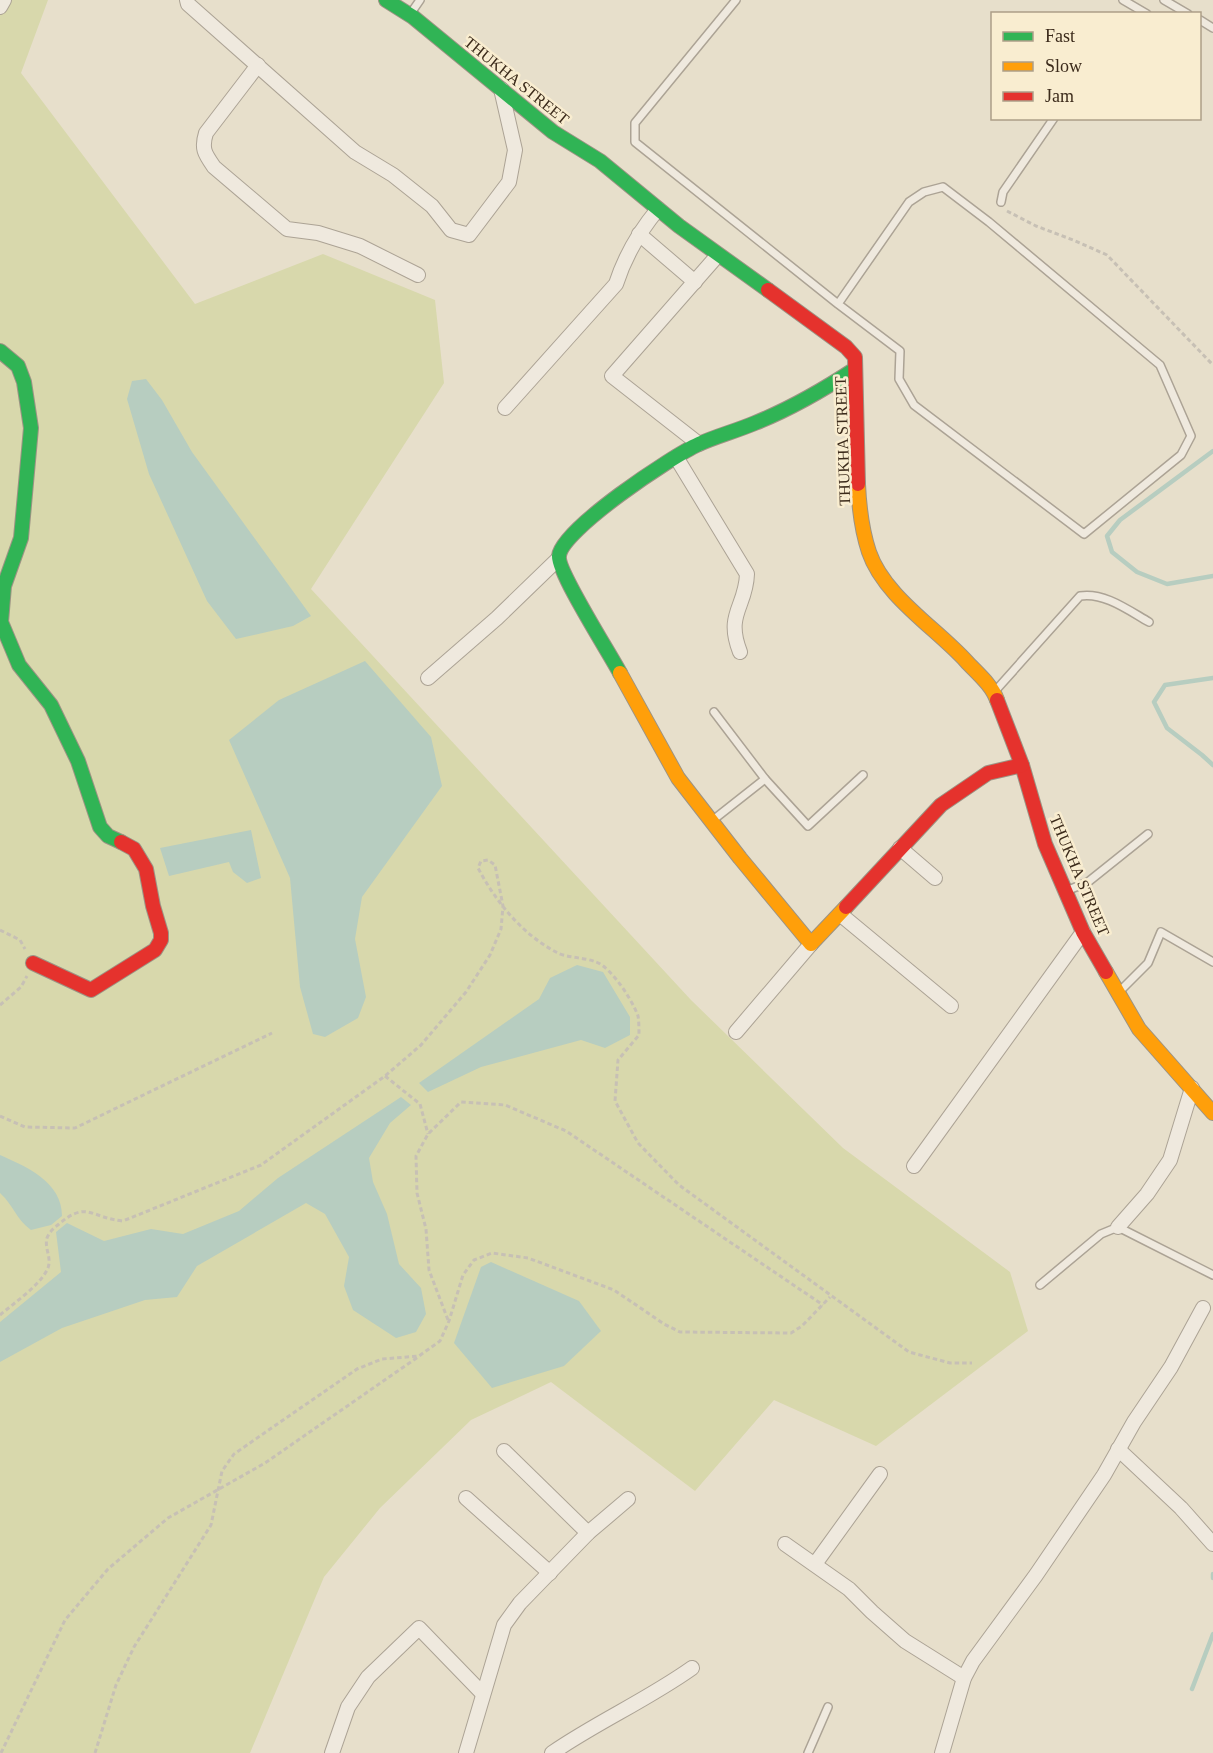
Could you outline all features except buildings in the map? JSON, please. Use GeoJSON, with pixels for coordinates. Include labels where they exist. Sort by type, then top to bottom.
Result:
{"type":"FeatureCollection","features":[{"type":"Feature","properties":{"kind":"street"},"geometry":{"type":"LineString","coordinates":[[0,7],[4,0]]}},
{"type":"Feature","properties":{"kind":"street"},"geometry":{"type":"LineString","coordinates":[[187,0],[188,4],[355,152],[393,175],[432,206],[451,230],[469,235],[509,182],[515,150],[501,88]]}},
{"type":"Feature","properties":{"kind":"street","name":"THUKHA STREET"},"geometry":{"type":"LineString","coordinates":[[386,0],[409,15],[553,132],[600,161],[658,209],[846,347],[855,357],[859,505],[868,552],[881,575],[894,590],[919,617],[957,651],[994,692],[1022,765],[1045,844],[1083,932],[1139,1029],[1213,1113]]}},
{"type":"Feature","properties":{"kind":"street"},"geometry":{"type":"LineString","coordinates":[[258,65],[206,133],[202,145],[214,167],[287,229],[318,233],[360,246],[418,275]]}},
{"type":"Feature","properties":{"kind":"street"},"geometry":{"type":"LineString","coordinates":[[504,408],[616,284],[624,260],[639,234],[658,209]]}},
{"type":"Feature","properties":{"kind":"street"},"geometry":{"type":"LineString","coordinates":[[639,234],[695,282]]}},
{"type":"Feature","properties":{"kind":"street"},"geometry":{"type":"LineString","coordinates":[[699,444],[612,376],[718,255]]}},
{"type":"Feature","properties":{"kind":"street"},"geometry":{"type":"LineString","coordinates":[[0,351],[18,366],[24,382],[31,428],[21,538],[4,586],[1,622],[19,665],[51,705],[78,761],[100,827],[106,837],[127,844],[145,863],[153,906],[161,932],[161,941],[155,950],[91,990],[33,963]]}},
{"type":"Feature","properties":{"kind":"street"},"geometry":{"type":"LineString","coordinates":[[428,678],[497,618],[558,559],[561,546],[603,507],[699,444],[785,410],[827,388],[855,369]]}},
{"type":"Feature","properties":{"kind":"street"},"geometry":{"type":"LineString","coordinates":[[676,457],[747,573],[746,584],[735,617],[734,629],[740,652]]}},
{"type":"Feature","properties":{"kind":"street"},"geometry":{"type":"LineString","coordinates":[[558,559],[578,601],[678,778],[811,944]]}},
{"type":"Feature","properties":{"kind":"street"},"geometry":{"type":"LineString","coordinates":[[736,1032],[811,944],[940,805],[988,773],[1022,765]]}},
{"type":"Feature","properties":{"kind":"street"},"geometry":{"type":"LineString","coordinates":[[900,848],[935,878]]}},
{"type":"Feature","properties":{"kind":"street"},"geometry":{"type":"LineString","coordinates":[[840,914],[951,1006]]}},
{"type":"Feature","properties":{"kind":"street"},"geometry":{"type":"LineString","coordinates":[[915,1166],[1083,932]]}},
{"type":"Feature","properties":{"kind":"street"},"geometry":{"type":"LineString","coordinates":[[1118,1227],[1147,1194],[1170,1160],[1192,1088]]}},
{"type":"Feature","properties":{"kind":"street"},"geometry":{"type":"LineString","coordinates":[[942,1753],[964,1678],[978,1654],[1099,1483],[1171,1367],[1203,1308]]}},
{"type":"Feature","properties":{"kind":"street"},"geometry":{"type":"LineString","coordinates":[[1118,1449],[1181,1508],[1213,1544]]}},
{"type":"Feature","properties":{"kind":"street"},"geometry":{"type":"LineString","coordinates":[[504,1451],[588,1533]]}},
{"type":"Feature","properties":{"kind":"street"},"geometry":{"type":"LineString","coordinates":[[815,1564],[880,1474]]}},
{"type":"Feature","properties":{"kind":"street"},"geometry":{"type":"LineString","coordinates":[[466,1498],[550,1573]]}},
{"type":"Feature","properties":{"kind":"street"},"geometry":{"type":"LineString","coordinates":[[466,1753],[504,1625],[520,1603],[588,1533],[628,1498]]}},
{"type":"Feature","properties":{"kind":"street"},"geometry":{"type":"LineString","coordinates":[[785,1544],[849,1589],[905,1641],[964,1678]]}},
{"type":"Feature","properties":{"kind":"street"},"geometry":{"type":"LineString","coordinates":[[332,1753],[348,1707],[368,1677],[419,1628],[483,1694]]}},
{"type":"Feature","properties":{"kind":"street"},"geometry":{"type":"LineString","coordinates":[[552,1753],[596,1724],[653,1694],[692,1668]]}},
{"type":"Feature","properties":{"kind":"lane"},"geometry":{"type":"LineString","coordinates":[[409,15],[420,0]]}},
{"type":"Feature","properties":{"kind":"lane"},"geometry":{"type":"LineString","coordinates":[[736,0],[635,123],[635,142],[838,304],[900,351],[899,379],[914,405],[1084,534],[1181,455],[1191,436],[1160,365],[989,222],[943,187],[924,192],[909,202],[838,304]]}},
{"type":"Feature","properties":{"kind":"lane"},"geometry":{"type":"LineString","coordinates":[[1123,0],[1144,12]]}},
{"type":"Feature","properties":{"kind":"lane"},"geometry":{"type":"LineString","coordinates":[[1164,0],[1185,12]]}},
{"type":"Feature","properties":{"kind":"lane"},"geometry":{"type":"LineString","coordinates":[[1001,202],[1003,192],[1053,120]]}},
{"type":"Feature","properties":{"kind":"lane"},"geometry":{"type":"LineString","coordinates":[[994,692],[1080,596],[1091,594],[1102,598],[1149,622]]}},
{"type":"Feature","properties":{"kind":"lane"},"geometry":{"type":"LineString","coordinates":[[714,712],[765,779],[808,826],[863,776]]}},
{"type":"Feature","properties":{"kind":"lane"},"geometry":{"type":"LineString","coordinates":[[711,821],[765,779]]}},
{"type":"Feature","properties":{"kind":"lane"},"geometry":{"type":"LineString","coordinates":[[1066,891],[1088,882],[1148,834]]}},
{"type":"Feature","properties":{"kind":"lane"},"geometry":{"type":"LineString","coordinates":[[1118,993],[1148,963],[1161,932],[1213,962]]}},
{"type":"Feature","properties":{"kind":"lane"},"geometry":{"type":"LineString","coordinates":[[1040,1285],[1101,1234],[1118,1227],[1213,1275]]}},
{"type":"Feature","properties":{"kind":"lane"},"geometry":{"type":"LineString","coordinates":[[808,1753],[828,1707]]}},
{"type":"Feature","properties":{"kind":"path"},"geometry":{"type":"LineString","coordinates":[[1001,202],[1006,211],[1035,226],[1107,255],[1213,365]]}},
{"type":"Feature","properties":{"kind":"path"},"geometry":{"type":"LineString","coordinates":[[0,1315],[41,1278],[48,1268],[50,1258],[47,1239],[50,1231],[69,1216],[77,1211],[87,1211],[107,1220],[123,1221],[261,1165],[386,1076],[421,1046],[466,992],[490,955],[501,929],[503,906],[495,865],[488,860],[481,861],[478,868],[487,886],[503,906],[525,932],[558,954],[599,962],[617,978],[638,1016],[639,1035],[618,1060],[615,1101],[638,1143],[679,1185],[830,1297],[909,1352],[950,1363],[972,1363]]}},
{"type":"Feature","properties":{"kind":"path"},"geometry":{"type":"LineString","coordinates":[[0,1116],[25,1127],[75,1128],[272,1033]]}},
{"type":"Feature","properties":{"kind":"path"},"geometry":{"type":"LineString","coordinates":[[386,1076],[420,1104],[428,1134]]}},
{"type":"Feature","properties":{"kind":"path"},"geometry":{"type":"LineString","coordinates":[[448,1321],[429,1270],[426,1229],[417,1192],[416,1156],[428,1134],[461,1102],[505,1105],[566,1131],[823,1305]]}},
{"type":"Feature","properties":{"kind":"path"},"geometry":{"type":"LineString","coordinates":[[1,1753],[65,1620],[108,1569],[168,1518],[265,1463],[440,1341],[463,1275],[474,1260],[492,1253],[528,1258],[614,1290],[663,1324],[680,1332],[790,1333],[802,1326],[830,1297]]}},
{"type":"Feature","properties":{"kind":"path"},"geometry":{"type":"LineString","coordinates":[[95,1753],[116,1685],[134,1647],[211,1525],[222,1471],[234,1454],[357,1369],[382,1359],[419,1356]]}},
{"type":"Feature","properties":{"kind":"green space"},"geometry":{"type":"Polygon","coordinates":[[[0,0],[48,0],[21,73],[195,304],[323,254],[435,300],[444,383],[311,589],[691,1000],[843,1148],[1010,1272],[1028,1331],[876,1446],[774,1400],[695,1491],[551,1382],[471,1420],[380,1508],[324,1577],[250,1753],[0,1753],[0,0]]]}},
{"type":"Feature","properties":{"kind":"shaded area"},"geometry":{"type":"Polygon","coordinates":[[[146,379],[162,400],[192,452],[311,616],[293,626],[236,639],[207,601],[149,474],[127,399],[132,381],[146,379]]]}},
{"type":"Feature","properties":{"kind":"shaded area"},"geometry":{"type":"Polygon","coordinates":[[[365,661],[431,737],[442,786],[362,897],[355,939],[366,997],[358,1018],[325,1037],[313,1034],[300,987],[290,878],[229,740],[279,700],[365,661]]]}},
{"type":"Feature","properties":{"kind":"shaded area"},"geometry":{"type":"Polygon","coordinates":[[[251,830],[261,878],[247,883],[233,872],[229,862],[169,876],[160,848],[251,830]]]}},
{"type":"Feature","properties":{"kind":"shaded area"},"geometry":{"type":"Polygon","coordinates":[[[577,965],[603,972],[630,1017],[630,1035],[605,1048],[581,1040],[481,1067],[428,1092],[419,1083],[539,999],[550,978],[577,965]]]}},
{"type":"Feature","properties":{"kind":"shaded area"},"geometry":{"type":"Polygon","coordinates":[[[401,1097],[411,1105],[390,1123],[369,1158],[373,1182],[387,1214],[399,1264],[421,1288],[426,1314],[416,1332],[396,1338],[353,1310],[344,1286],[349,1257],[325,1214],[306,1203],[197,1266],[177,1297],[145,1300],[62,1328],[0,1362],[0,1322],[61,1272],[56,1232],[67,1223],[104,1241],[151,1229],[183,1234],[239,1211],[278,1178],[401,1097]]]}},
{"type":"Feature","properties":{"kind":"shaded area"},"geometry":{"type":"Polygon","coordinates":[[[0,1155],[41,1177],[50,1185],[60,1204],[62,1216],[51,1225],[31,1230],[26,1226],[0,1193],[0,1155]]]}},
{"type":"Feature","properties":{"kind":"shaded area"},"geometry":{"type":"Polygon","coordinates":[[[491,1262],[579,1301],[601,1331],[564,1366],[492,1388],[454,1343],[481,1267],[491,1262]]]}},
{"type":"Feature","properties":{"kind":"waterway"},"geometry":{"type":"LineString","coordinates":[[1213,451],[1120,520],[1107,536],[1112,552],[1137,572],[1167,584],[1213,576]]}},
{"type":"Feature","properties":{"kind":"waterway"},"geometry":{"type":"LineString","coordinates":[[1213,678],[1165,685],[1154,702],[1167,728],[1213,765]]}},
{"type":"Feature","properties":{"kind":"waterway"},"geometry":{"type":"LineString","coordinates":[[1192,1689],[1213,1634]]}},
{"type":"Feature","properties":{"kind":"traffic: fast"},"geometry":{"type":"LineString","coordinates":[[386,0],[413,17],[553,132],[600,161],[679,226],[768,290]]}},
{"type":"Feature","properties":{"kind":"traffic: fast"},"geometry":{"type":"LineString","coordinates":[[0,351],[18,366],[24,382],[31,428],[21,538],[4,586],[1,622],[19,665],[51,705],[78,761],[100,827],[108,836],[121,842]]}},
{"type":"Feature","properties":{"kind":"traffic: fast"},"geometry":{"type":"LineString","coordinates":[[620,673],[566,578],[559,556],[564,544],[597,512],[685,451],[781,412],[855,369]]}},
{"type":"Feature","properties":{"kind":"traffic: slow"},"geometry":{"type":"LineString","coordinates":[[858,484],[864,536],[876,568],[898,597],[984,679],[997,700]]}},
{"type":"Feature","properties":{"kind":"traffic: slow"},"geometry":{"type":"LineString","coordinates":[[620,673],[678,778],[811,944],[846,907]]}},
{"type":"Feature","properties":{"kind":"traffic: slow"},"geometry":{"type":"LineString","coordinates":[[1106,972],[1139,1029],[1213,1113]]}},
{"type":"Feature","properties":{"kind":"traffic: jam"},"geometry":{"type":"LineString","coordinates":[[768,290],[846,347],[855,357],[858,484]]}},
{"type":"Feature","properties":{"kind":"traffic: jam"},"geometry":{"type":"LineString","coordinates":[[997,700],[1022,765],[1045,844],[1083,932],[1106,972]]}},
{"type":"Feature","properties":{"kind":"traffic: jam"},"geometry":{"type":"LineString","coordinates":[[846,907],[941,805],[988,773],[1022,765]]}},
{"type":"Feature","properties":{"kind":"traffic: jam"},"geometry":{"type":"LineString","coordinates":[[33,963],[91,990],[155,950],[161,940],[161,933],[146,869],[134,849],[121,842]]}}]}
